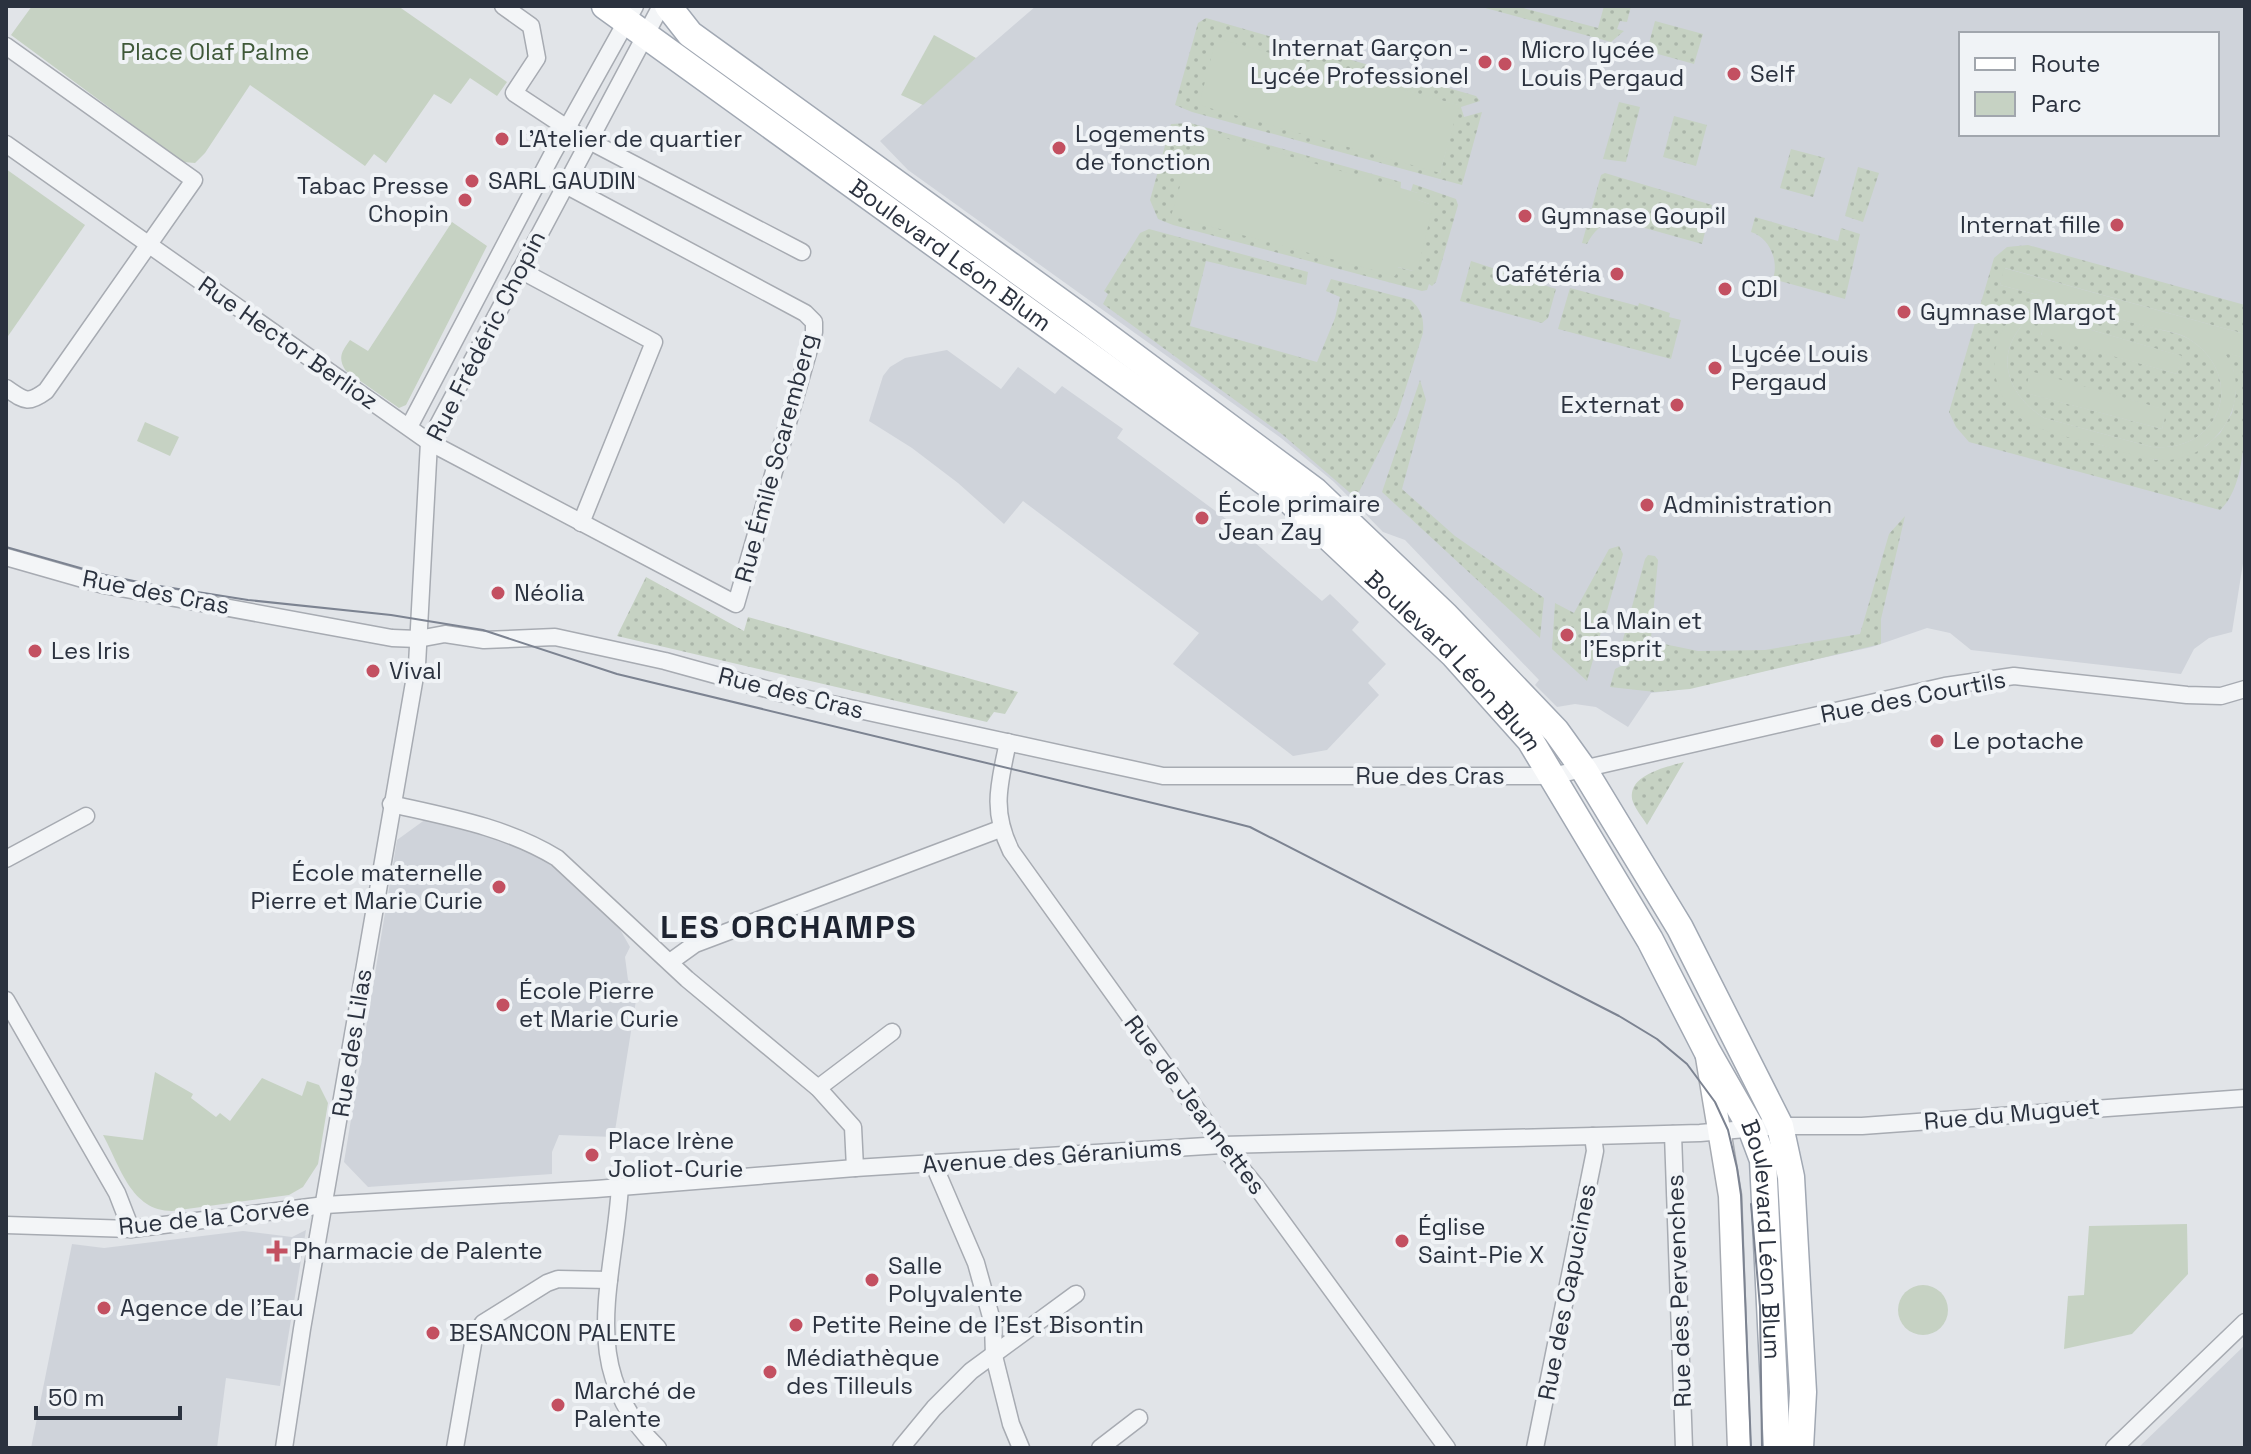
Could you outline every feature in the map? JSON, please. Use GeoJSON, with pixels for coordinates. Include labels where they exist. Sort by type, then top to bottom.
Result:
{"type":"FeatureCollection","features":[{"type":"Feature","properties":{"kind":"main road","name":"Boulevard Léon Blum"},"geometry":{"type":"LineString","coordinates":[[668,6],[695,38],[1080,316],[1315,491],[1446,616],[1556,731],[1567,773],[1707,1051],[1751,1128],[1763,1160],[1777,1448]]}},
{"type":"Feature","properties":{"kind":"main road","name":"Boulevard Léon Blum"},"geometry":{"type":"LineString","coordinates":[[628,17],[1287,498],[1454,655],[1567,773],[1680,928],[1780,1126],[1791,1177],[1803,1392],[1800,1448]]}},
{"type":"Feature","properties":{"kind":"main road"},"geometry":{"type":"LineString","coordinates":[[1707,1051],[1730,1196],[1739,1448]]}},
{"type":"Feature","properties":{"kind":"main road"},"geometry":{"type":"LineString","coordinates":[[1803,1392],[1812,1448]]}},
{"type":"Feature","properties":{"kind":"street"},"geometry":{"type":"LineString","coordinates":[[503,6],[531,26],[537,58],[514,93],[566,129],[802,252]]}},
{"type":"Feature","properties":{"kind":"street","name":"Rue Frédéric Chopin"},"geometry":{"type":"LineString","coordinates":[[409,427],[628,17],[661,6]]}},
{"type":"Feature","properties":{"kind":"street","name":"Rue Frédéric Chopin"},"geometry":{"type":"LineString","coordinates":[[418,639],[429,442],[588,139],[628,17]]}},
{"type":"Feature","properties":{"kind":"street"},"geometry":{"type":"LineString","coordinates":[[6,46],[194,180],[46,391],[29,400],[6,388]]}},
{"type":"Feature","properties":{"kind":"street","name":"Rue Hector Berlioz"},"geometry":{"type":"LineString","coordinates":[[6,144],[429,442]]}},
{"type":"Feature","properties":{"kind":"street","name":"Rue Émile Scaremberg"},"geometry":{"type":"LineString","coordinates":[[429,442],[736,604],[814,332],[814,322],[805,313],[543,173]]}},
{"type":"Feature","properties":{"kind":"street"},"geometry":{"type":"LineString","coordinates":[[520,270],[654,342],[581,523]]}},
{"type":"Feature","properties":{"kind":"street","name":"Rue des Cras"},"geometry":{"type":"LineString","coordinates":[[6,557],[104,585],[392,638],[418,639],[445,634],[484,640],[555,637],[665,661],[781,693],[1163,776],[1567,773]]}},
{"type":"Feature","properties":{"kind":"street","name":"Rue des Lilas"},"geometry":{"type":"LineString","coordinates":[[284,1448],[417,665],[418,639]]}},
{"type":"Feature","properties":{"kind":"street","name":"Rue des Courtils"},"geometry":{"type":"LineString","coordinates":[[1567,773],[1945,686],[2001,677],[2187,695],[2221,696],[2245,689]]}},
{"type":"Feature","properties":{"kind":"street"},"geometry":{"type":"LineString","coordinates":[[670,962],[695,944],[1000,829],[998,802],[1008,742]]}},
{"type":"Feature","properties":{"kind":"street"},"geometry":{"type":"LineString","coordinates":[[391,804],[492,827],[557,858],[670,962],[818,1088],[853,1127],[855,1168]]}},
{"type":"Feature","properties":{"kind":"street"},"geometry":{"type":"LineString","coordinates":[[6,859],[86,816]]}},
{"type":"Feature","properties":{"kind":"street","name":"Rue de Jeannettes"},"geometry":{"type":"LineString","coordinates":[[1000,829],[1034,885],[1447,1448]]}},
{"type":"Feature","properties":{"kind":"street"},"geometry":{"type":"LineString","coordinates":[[6,1000],[117,1193],[131,1229]]}},
{"type":"Feature","properties":{"kind":"street"},"geometry":{"type":"LineString","coordinates":[[818,1088],[892,1032]]}},
{"type":"Feature","properties":{"kind":"street","name":"Rue du Muguet"},"geometry":{"type":"LineString","coordinates":[[1780,1126],[1862,1126],[2245,1098]]}},
{"type":"Feature","properties":{"kind":"street","name":"Avenue des Géraniums"},"geometry":{"type":"LineString","coordinates":[[325,1205],[1222,1145],[1673,1134],[1780,1126]]}},
{"type":"Feature","properties":{"kind":"street","name":"Rue des Pervenches"},"geometry":{"type":"LineString","coordinates":[[1673,1134],[1684,1448]]}},
{"type":"Feature","properties":{"kind":"street","name":"Rue des Capucines"},"geometry":{"type":"LineString","coordinates":[[1535,1448],[1595,1151],[1593,1136]]}},
{"type":"Feature","properties":{"kind":"street"},"geometry":{"type":"LineString","coordinates":[[933,1163],[976,1263],[993,1324],[994,1356],[1011,1424],[1021,1448]]}},
{"type":"Feature","properties":{"kind":"street"},"geometry":{"type":"LineString","coordinates":[[620,1186],[604,1331],[607,1359],[626,1409],[658,1448]]}},
{"type":"Feature","properties":{"kind":"street","name":"Rue de la Corvée"},"geometry":{"type":"LineString","coordinates":[[6,1225],[131,1229],[325,1205]]}},
{"type":"Feature","properties":{"kind":"street"},"geometry":{"type":"LineString","coordinates":[[455,1448],[474,1338],[483,1323],[558,1279],[609,1280]]}},
{"type":"Feature","properties":{"kind":"street"},"geometry":{"type":"LineString","coordinates":[[901,1448],[934,1408],[971,1371],[1076,1294]]}},
{"type":"Feature","properties":{"kind":"street"},"geometry":{"type":"LineString","coordinates":[[2114,1448],[2245,1322]]}},
{"type":"Feature","properties":{"kind":"street"},"geometry":{"type":"LineString","coordinates":[[1100,1448],[1139,1418]]}},
{"type":"Feature","properties":{"kind":"shaded area","name":"Lycée Louis Pergaud"},"geometry":{"type":"Polygon","coordinates":[[[1036,6],[2245,6],[2245,551],[2232,632],[2209,638],[2194,649],[2181,674],[1971,650],[1950,633],[1927,628],[1872,647],[1678,690],[1651,693],[1628,727],[1596,707],[1575,704],[1557,707],[1535,685],[1539,680],[1405,540],[1383,532],[1334,482],[1281,438],[908,170],[880,141],[1036,6]]]}},
{"type":"Feature","properties":{"kind":"shaded area"},"geometry":{"type":"Polygon","coordinates":[[[947,350],[1001,389],[1018,367],[1055,394],[1062,386],[1123,429],[1117,438],[1237,527],[1322,601],[1330,594],[1359,622],[1352,630],[1386,664],[1368,683],[1379,695],[1327,750],[1293,756],[1173,664],[1199,633],[1023,501],[1004,524],[958,483],[912,448],[869,421],[883,376],[890,367],[905,358],[947,350]]]}},
{"type":"Feature","properties":{"kind":"shaded area","name":"École Pierre et Marie Curie"},"geometry":{"type":"Polygon","coordinates":[[[426,819],[496,835],[552,862],[617,924],[630,947],[625,957],[628,980],[638,988],[614,1137],[559,1135],[552,1152],[552,1174],[368,1187],[344,1162],[397,840],[426,819]]]}},
{"type":"Feature","properties":{"kind":"shaded area"},"geometry":{"type":"Polygon","coordinates":[[[306,1230],[280,1386],[226,1378],[217,1448],[31,1448],[72,1244],[104,1248],[243,1231],[292,1237],[306,1230]]]}},
{"type":"Feature","properties":{"kind":"shaded area"},"geometry":{"type":"Polygon","coordinates":[[[2245,1345],[2245,1448],[2138,1448],[2245,1345]]]}},
{"type":"Feature","properties":{"kind":"green space","name":"Place Olaf Palme"},"geometry":{"type":"Polygon","coordinates":[[[32,6],[398,6],[507,82],[497,96],[470,78],[451,104],[434,94],[386,163],[374,154],[365,166],[250,85],[205,153],[195,163],[183,162],[11,35],[32,6]]]}},
{"type":"Feature","properties":{"kind":"green space"},"geometry":{"type":"Polygon","coordinates":[[[1478,6],[1516,6],[1598,28],[1604,6],[1631,6],[1627,22],[1620,21],[1617,29],[1624,31],[1611,42],[1478,6]]]}},
{"type":"Feature","properties":{"kind":"green space"},"geometry":{"type":"Polygon","coordinates":[[[1206,18],[1476,96],[1480,101],[1461,107],[1464,117],[1482,112],[1462,185],[1175,105],[1198,23],[1206,18]],[[1216,39],[1440,173],[1458,105],[1216,39]]]}},
{"type":"Feature","properties":{"kind":"green space"},"geometry":{"type":"Polygon","coordinates":[[[1655,21],[1703,34],[1694,64],[1647,51],[1655,21]]]}},
{"type":"Feature","properties":{"kind":"green space"},"geometry":{"type":"Polygon","coordinates":[[[934,35],[976,58],[923,105],[901,95],[934,35]]]}},
{"type":"Feature","properties":{"kind":"green space"},"geometry":{"type":"Polygon","coordinates":[[[1216,38],[1459,105],[1440,173],[1199,105],[1216,38]]]}},
{"type":"Feature","properties":{"kind":"green space"},"geometry":{"type":"Polygon","coordinates":[[[1619,102],[1640,107],[1626,162],[1603,159],[1619,102]]]}},
{"type":"Feature","properties":{"kind":"green space"},"geometry":{"type":"Polygon","coordinates":[[[1674,116],[1707,125],[1696,166],[1663,157],[1674,116]]]}},
{"type":"Feature","properties":{"kind":"green space"},"geometry":{"type":"Polygon","coordinates":[[[1190,123],[1401,182],[1395,276],[1397,267],[1413,271],[1432,205],[1418,200],[1418,193],[1411,191],[1413,184],[1456,199],[1458,205],[1436,282],[1422,291],[1158,219],[1150,200],[1171,124],[1190,123]]]}},
{"type":"Feature","properties":{"kind":"green space"},"geometry":{"type":"Polygon","coordinates":[[[1197,130],[1418,193],[1418,200],[1433,205],[1418,269],[1413,271],[1398,267],[1395,276],[1171,216],[1197,130]]]}},
{"type":"Feature","properties":{"kind":"green space"},"geometry":{"type":"Polygon","coordinates":[[[1791,149],[1825,158],[1813,197],[1780,188],[1791,149]]]}},
{"type":"Feature","properties":{"kind":"green space"},"geometry":{"type":"Polygon","coordinates":[[[1858,167],[1879,173],[1863,222],[1845,216],[1858,167]]]}},
{"type":"Feature","properties":{"kind":"green space"},"geometry":{"type":"Polygon","coordinates":[[[6,169],[85,225],[6,339],[6,169]]]}},
{"type":"Feature","properties":{"kind":"green space"},"geometry":{"type":"Polygon","coordinates":[[[1605,173],[1712,205],[1702,244],[1620,221],[1604,225],[1596,230],[1587,244],[1582,243],[1601,175],[1605,173]]]}},
{"type":"Feature","properties":{"kind":"green space"},"geometry":{"type":"Polygon","coordinates":[[[1755,217],[1838,241],[1841,228],[1860,234],[1845,299],[1773,279],[1775,265],[1771,251],[1763,239],[1751,232],[1755,217]]]}},
{"type":"Feature","properties":{"kind":"green space"},"geometry":{"type":"Polygon","coordinates":[[[452,222],[487,246],[406,405],[399,408],[346,371],[342,355],[350,340],[368,351],[452,222]]]}},
{"type":"Feature","properties":{"kind":"green space"},"geometry":{"type":"Polygon","coordinates":[[[1149,229],[1308,272],[1306,285],[1206,261],[1190,326],[1317,362],[1340,297],[1326,291],[1331,279],[1411,300],[1418,308],[1423,319],[1423,333],[1397,416],[1356,498],[1283,435],[1103,304],[1108,294],[1104,291],[1140,233],[1149,229]]]}},
{"type":"Feature","properties":{"kind":"green space"},"geometry":{"type":"Polygon","coordinates":[[[2028,245],[2245,305],[2245,334],[2005,268],[2000,285],[2042,296],[2017,313],[1998,345],[2021,418],[2043,429],[2156,460],[2206,446],[2220,433],[2232,413],[2236,393],[2233,369],[2224,352],[2245,358],[2242,461],[2230,497],[2220,510],[1969,442],[1956,427],[1949,412],[1994,258],[2007,247],[2028,245]]]}},
{"type":"Feature","properties":{"kind":"green space"},"geometry":{"type":"Polygon","coordinates":[[[1471,261],[1556,289],[1548,318],[1542,323],[1460,301],[1471,261]]]}},
{"type":"Feature","properties":{"kind":"green space"},"geometry":{"type":"Polygon","coordinates":[[[2004,268],[2245,334],[2245,358],[2225,353],[2236,383],[2227,422],[2198,451],[2185,457],[2164,460],[2059,435],[2028,423],[2011,408],[1999,388],[1995,352],[2008,323],[2041,296],[2000,285],[2004,268]],[[2064,305],[2035,312],[2011,344],[2008,369],[2011,380],[2016,391],[2033,410],[2044,418],[2152,447],[2176,446],[2195,438],[2210,425],[2218,409],[2221,391],[2218,372],[2207,355],[2189,339],[2064,305]]]}},
{"type":"Feature","properties":{"kind":"green space"},"geometry":{"type":"Polygon","coordinates":[[[1570,288],[1638,306],[1639,303],[1681,320],[1671,359],[1558,329],[1570,288]]]}},
{"type":"Feature","properties":{"kind":"green space"},"geometry":{"type":"Polygon","coordinates":[[[2064,305],[2189,339],[2207,355],[2218,372],[2221,391],[2218,409],[2210,425],[2195,438],[2176,446],[2152,447],[2044,418],[2033,410],[2016,391],[2011,380],[2008,357],[2011,344],[2032,314],[2064,305]],[[2047,317],[2041,335],[2177,374],[2181,356],[2047,317]],[[2030,372],[2026,393],[2162,429],[2166,410],[2030,372]]]}},
{"type":"Feature","properties":{"kind":"green space"},"geometry":{"type":"Polygon","coordinates":[[[2046,317],[2182,356],[2177,374],[2041,336],[2046,317]]]}},
{"type":"Feature","properties":{"kind":"green space"},"geometry":{"type":"Polygon","coordinates":[[[2030,371],[2167,410],[2162,429],[2025,393],[2030,371]]]}},
{"type":"Feature","properties":{"kind":"green space"},"geometry":{"type":"Polygon","coordinates":[[[1420,380],[1426,400],[1402,489],[1455,536],[1544,598],[1540,638],[1382,492],[1420,380]]]}},
{"type":"Feature","properties":{"kind":"green space"},"geometry":{"type":"Polygon","coordinates":[[[145,422],[179,437],[170,456],[137,441],[145,422]]]}},
{"type":"Feature","properties":{"kind":"green space"},"geometry":{"type":"Polygon","coordinates":[[[1905,516],[1881,619],[1881,644],[1690,689],[1655,692],[1610,687],[1615,669],[1664,644],[1698,651],[1765,650],[1860,634],[1889,534],[1905,516]]]}},
{"type":"Feature","properties":{"kind":"green space"},"geometry":{"type":"Polygon","coordinates":[[[1619,546],[1623,554],[1587,681],[1552,649],[1555,603],[1574,613],[1609,549],[1619,546]]]}},
{"type":"Feature","properties":{"kind":"green space"},"geometry":{"type":"Polygon","coordinates":[[[1648,555],[1658,560],[1651,638],[1619,654],[1645,559],[1648,555]]]}},
{"type":"Feature","properties":{"kind":"green space"},"geometry":{"type":"Polygon","coordinates":[[[646,577],[744,631],[748,617],[1018,692],[1005,714],[994,712],[987,722],[617,636],[646,577]]]}},
{"type":"Feature","properties":{"kind":"green space"},"geometry":{"type":"Polygon","coordinates":[[[1684,762],[1647,825],[1633,802],[1635,785],[1649,774],[1684,762]]]}},
{"type":"Feature","properties":{"kind":"green space"},"geometry":{"type":"Polygon","coordinates":[[[155,1072],[193,1094],[191,1098],[216,1117],[220,1113],[230,1121],[262,1078],[302,1096],[307,1081],[319,1085],[328,1103],[318,1164],[303,1187],[289,1195],[172,1211],[146,1203],[128,1185],[103,1135],[143,1140],[155,1072]]]}},
{"type":"Feature","properties":{"kind":"green space"},"geometry":{"type":"Polygon","coordinates":[[[2187,1224],[2188,1274],[2132,1334],[2064,1349],[2068,1296],[2084,1295],[2089,1226],[2187,1224]]]}},
{"type":"Feature","properties":{"kind":"green space"},"geometry":{"type":"Polygon","coordinates":[[[1923,1285],[1941,1292],[1948,1310],[1941,1328],[1923,1335],[1905,1328],[1898,1310],[1905,1292],[1923,1285]]]}},
{"type":"Feature","properties":{"kind":"tram line"},"geometry":{"type":"LineString","coordinates":[[6,547],[153,585],[248,600],[391,615],[483,630],[617,674],[1250,827],[1619,1016],[1657,1039],[1687,1064],[1715,1102],[1728,1130],[1741,1195],[1751,1448]]}},
{"type":"Feature","properties":{"kind":"tram line"},"geometry":{"type":"LineString","coordinates":[[1751,1204],[1760,1307],[1762,1448]]}},
{"type":"Feature","properties":{"kind":"place","name":"Internat Garçon - Lycée Professionel"},"geometry":{"type":"Point","coordinates":[1485,62]}},
{"type":"Feature","properties":{"kind":"place","name":"Micro lycée Louis Pergaud"},"geometry":{"type":"Point","coordinates":[1505,64]}},
{"type":"Feature","properties":{"kind":"place","name":"Self"},"geometry":{"type":"Point","coordinates":[1734,74]}},
{"type":"Feature","properties":{"kind":"place","name":"L'Atelier de quartier"},"geometry":{"type":"Point","coordinates":[502,139]}},
{"type":"Feature","properties":{"kind":"place","name":"Logements de fonction"},"geometry":{"type":"Point","coordinates":[1059,148]}},
{"type":"Feature","properties":{"kind":"place","name":"SARL GAUDIN"},"geometry":{"type":"Point","coordinates":[472,181]}},
{"type":"Feature","properties":{"kind":"place","name":"Tabac Presse Chopin"},"geometry":{"type":"Point","coordinates":[465,200]}},
{"type":"Feature","properties":{"kind":"place","name":"Gymnase Goupil"},"geometry":{"type":"Point","coordinates":[1525,216]}},
{"type":"Feature","properties":{"kind":"place","name":"Internat fille"},"geometry":{"type":"Point","coordinates":[2117,225]}},
{"type":"Feature","properties":{"kind":"place","name":"Cafétéria"},"geometry":{"type":"Point","coordinates":[1617,274]}},
{"type":"Feature","properties":{"kind":"place","name":"CDI"},"geometry":{"type":"Point","coordinates":[1725,289]}},
{"type":"Feature","properties":{"kind":"place","name":"Gymnase Margot"},"geometry":{"type":"Point","coordinates":[1904,312]}},
{"type":"Feature","properties":{"kind":"place","name":"Lycée Louis Pergaud"},"geometry":{"type":"Point","coordinates":[1715,368]}},
{"type":"Feature","properties":{"kind":"place","name":"Externat"},"geometry":{"type":"Point","coordinates":[1677,405]}},
{"type":"Feature","properties":{"kind":"place","name":"Administration"},"geometry":{"type":"Point","coordinates":[1647,505]}},
{"type":"Feature","properties":{"kind":"place","name":"École primaire Jean Zay"},"geometry":{"type":"Point","coordinates":[1202,518]}},
{"type":"Feature","properties":{"kind":"place","name":"Néolia"},"geometry":{"type":"Point","coordinates":[498,593]}},
{"type":"Feature","properties":{"kind":"place","name":"La Main et l'Esprit"},"geometry":{"type":"Point","coordinates":[1567,635]}},
{"type":"Feature","properties":{"kind":"place","name":"Les Iris"},"geometry":{"type":"Point","coordinates":[35,651]}},
{"type":"Feature","properties":{"kind":"place","name":"Vival"},"geometry":{"type":"Point","coordinates":[373,671]}},
{"type":"Feature","properties":{"kind":"place","name":"Le potache"},"geometry":{"type":"Point","coordinates":[1937,741]}},
{"type":"Feature","properties":{"kind":"place","name":"École maternelle Pierre et Marie Curie"},"geometry":{"type":"Point","coordinates":[499,887]}},
{"type":"Feature","properties":{"kind":"place","name":"École Pierre et Marie Curie"},"geometry":{"type":"Point","coordinates":[503,1005]}},
{"type":"Feature","properties":{"kind":"place","name":"Place Irène Joliot-Curie"},"geometry":{"type":"Point","coordinates":[592,1155]}},
{"type":"Feature","properties":{"kind":"place","name":"Église Saint-Pie X"},"geometry":{"type":"Point","coordinates":[1402,1241]}},
{"type":"Feature","properties":{"kind":"place","name":"Pharmacie de Palente"},"geometry":{"type":"Point","coordinates":[277,1251]}},
{"type":"Feature","properties":{"kind":"place","name":"Salle Polyvalente"},"geometry":{"type":"Point","coordinates":[872,1280]}},
{"type":"Feature","properties":{"kind":"place","name":"Agence de l'Eau"},"geometry":{"type":"Point","coordinates":[104,1308]}},
{"type":"Feature","properties":{"kind":"place","name":"Petite Reine de l’Est Bisontin"},"geometry":{"type":"Point","coordinates":[796,1325]}},
{"type":"Feature","properties":{"kind":"place","name":"BESANCON PALENTE"},"geometry":{"type":"Point","coordinates":[433,1333]}},
{"type":"Feature","properties":{"kind":"place","name":"Médiathèque des Tilleuls"},"geometry":{"type":"Point","coordinates":[770,1372]}},
{"type":"Feature","properties":{"kind":"place","name":"Marché de Palente"},"geometry":{"type":"Point","coordinates":[558,1405]}},
{"type":"Feature","properties":{"kind":"district","name":"LES ORCHAMPS"},"geometry":{"type":"Point","coordinates":[789,927]}}]}
